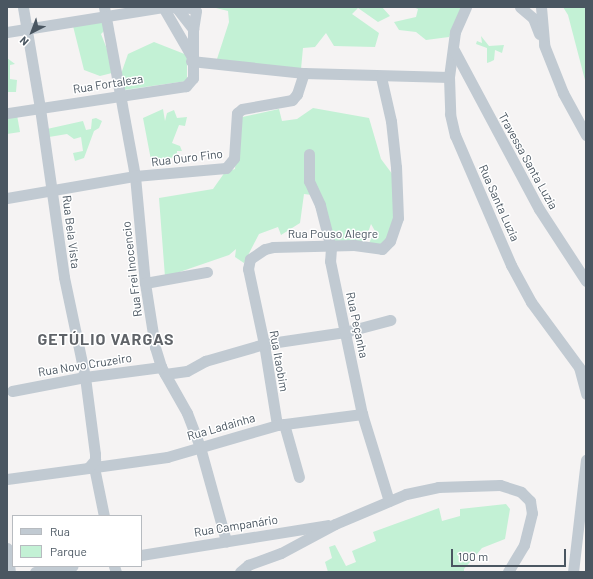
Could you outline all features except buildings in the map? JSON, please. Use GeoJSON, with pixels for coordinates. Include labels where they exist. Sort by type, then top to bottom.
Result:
{"type":"FeatureCollection","features":[{"type":"Feature","properties":{"kind":"street","name":"Rua Bela Vista"},"geometry":{"type":"LineString","coordinates":[[23,7],[53,188],[64,277],[85,377],[92,465],[104,515]]}},
{"type":"Feature","properties":{"kind":"street"},"geometry":{"type":"LineString","coordinates":[[7,32],[105,11],[163,7],[177,7],[193,29]]}},
{"type":"Feature","properties":{"kind":"street"},"geometry":{"type":"LineString","coordinates":[[163,7],[192,59],[304,72],[381,77],[449,78]]}},
{"type":"Feature","properties":{"kind":"street","name":"Rua Fortaleza"},"geometry":{"type":"LineString","coordinates":[[7,113],[122,94],[186,86],[193,78],[192,59],[195,9],[177,7]]}},
{"type":"Feature","properties":{"kind":"street","name":"Rua Santa Luzia"},"geometry":{"type":"LineString","coordinates":[[466,7],[455,32],[454,50],[449,78],[450,114],[455,135],[523,288],[552,332],[579,367],[586,394]]}},
{"type":"Feature","properties":{"kind":"street"},"geometry":{"type":"LineString","coordinates":[[520,7],[533,18],[563,92],[586,135]]}},
{"type":"Feature","properties":{"kind":"street"},"geometry":{"type":"LineString","coordinates":[[541,7],[544,46]]}},
{"type":"Feature","properties":{"kind":"street","name":"Rua Frei Inocencio"},"geometry":{"type":"LineString","coordinates":[[105,11],[122,94],[135,176],[145,283],[163,371],[187,413],[200,447],[226,541]]}},
{"type":"Feature","properties":{"kind":"street","name":"Travessa Santa Luzia"},"geometry":{"type":"LineString","coordinates":[[454,50],[540,209],[586,281]]}},
{"type":"Feature","properties":{"kind":"street","name":"Rua Ouro Fino"},"geometry":{"type":"LineString","coordinates":[[7,198],[53,188],[135,176],[230,166],[234,158],[237,113],[242,109],[292,100],[297,94],[304,72]]}},
{"type":"Feature","properties":{"kind":"street","name":"Rua Pouso Alegre"},"geometry":{"type":"LineString","coordinates":[[254,303],[248,269],[250,259],[257,253],[273,247],[332,248],[354,245],[382,249],[390,241],[396,230],[398,218],[392,121],[381,77]]}},
{"type":"Feature","properties":{"kind":"street","name":"Rua Peçanha"},"geometry":{"type":"LineString","coordinates":[[309,154],[309,181],[320,205],[332,248],[330,261],[362,414],[388,501]]}},
{"type":"Feature","properties":{"kind":"street"},"geometry":{"type":"LineString","coordinates":[[145,283],[207,272]]}},
{"type":"Feature","properties":{"kind":"street","name":"Rua Itaobim"},"geometry":{"type":"LineString","coordinates":[[254,303],[264,344],[280,425],[299,477]]}},
{"type":"Feature","properties":{"kind":"street"},"geometry":{"type":"LineString","coordinates":[[264,344],[345,332],[390,320]]}},
{"type":"Feature","properties":{"kind":"street","name":"Rua Novo Cruzeiro"},"geometry":{"type":"LineString","coordinates":[[12,391],[85,377],[163,371],[188,371],[205,360],[264,344]]}},
{"type":"Feature","properties":{"kind":"street","name":"Rua Ladainha"},"geometry":{"type":"LineString","coordinates":[[7,479],[92,465],[146,461],[280,425],[362,414]]}},
{"type":"Feature","properties":{"kind":"street"},"geometry":{"type":"LineString","coordinates":[[572,572],[586,472],[586,460]]}},
{"type":"Feature","properties":{"kind":"street","name":"Rua Campanário"},"geometry":{"type":"LineString","coordinates":[[240,572],[248,565],[281,553],[335,524],[406,494],[438,487],[500,485],[521,492],[530,501],[532,513],[524,545],[508,572]]}},
{"type":"Feature","properties":{"kind":"street","name":"Rua Campanário"},"geometry":{"type":"LineString","coordinates":[[142,555],[335,524]]}},
{"type":"Feature","properties":{"kind":"street"},"geometry":{"type":"LineString","coordinates":[[7,548],[10,572]]}},
{"type":"Feature","properties":{"kind":"street"},"geometry":{"type":"LineString","coordinates":[[35,572],[67,567]]}},
{"type":"Feature","properties":{"kind":"green space"},"geometry":{"type":"Polygon","coordinates":[[[212,7],[382,7],[390,16],[378,22],[358,8],[352,14],[379,33],[375,47],[334,46],[326,33],[315,47],[303,48],[301,69],[217,59],[229,22],[228,11],[212,7]]]}},
{"type":"Feature","properties":{"kind":"green space"},"geometry":{"type":"Polygon","coordinates":[[[413,7],[463,7],[449,37],[426,40],[416,32],[399,30],[394,22],[416,17],[418,9],[413,7]]]}},
{"type":"Feature","properties":{"kind":"green space"},"geometry":{"type":"Polygon","coordinates":[[[563,7],[586,7],[586,84],[568,15],[563,7]]]}},
{"type":"Feature","properties":{"kind":"green space"},"geometry":{"type":"Polygon","coordinates":[[[103,16],[106,29],[101,34],[116,72],[100,76],[84,70],[73,26],[103,16]]]}},
{"type":"Feature","properties":{"kind":"green space"},"geometry":{"type":"Polygon","coordinates":[[[481,36],[489,46],[504,45],[502,53],[495,50],[494,60],[487,63],[487,48],[476,44],[477,41],[482,43],[481,36]]]}},
{"type":"Feature","properties":{"kind":"green space"},"geometry":{"type":"Polygon","coordinates":[[[154,42],[187,55],[187,81],[124,90],[121,74],[128,54],[154,42]]]}},
{"type":"Feature","properties":{"kind":"green space"},"geometry":{"type":"Polygon","coordinates":[[[7,58],[15,64],[10,65],[10,79],[17,80],[16,92],[7,92],[7,58]]]}},
{"type":"Feature","properties":{"kind":"green space"},"geometry":{"type":"Polygon","coordinates":[[[313,108],[369,118],[381,159],[393,175],[394,221],[388,240],[381,246],[368,245],[375,231],[371,224],[364,244],[333,245],[312,195],[304,194],[300,223],[281,235],[278,227],[259,234],[244,263],[235,257],[236,249],[229,255],[165,277],[159,198],[213,189],[225,172],[235,169],[238,118],[279,109],[282,121],[297,119],[313,108]]]}},
{"type":"Feature","properties":{"kind":"green space"},"geometry":{"type":"Polygon","coordinates":[[[163,109],[165,121],[167,113],[174,110],[177,118],[187,117],[185,126],[179,125],[172,143],[180,146],[182,151],[177,151],[177,157],[151,160],[143,118],[163,109]]]}},
{"type":"Feature","properties":{"kind":"green space"},"geometry":{"type":"Polygon","coordinates":[[[17,115],[20,132],[7,134],[7,117],[17,115]]]}},
{"type":"Feature","properties":{"kind":"green space"},"geometry":{"type":"Polygon","coordinates":[[[96,118],[102,121],[99,128],[94,131],[84,158],[75,161],[73,153],[83,151],[81,137],[74,139],[67,134],[49,137],[47,129],[83,121],[86,130],[91,129],[92,119],[96,118]]]}},
{"type":"Feature","properties":{"kind":"green space"},"geometry":{"type":"Polygon","coordinates":[[[506,504],[510,509],[505,539],[482,548],[464,569],[464,572],[328,572],[325,562],[332,558],[329,547],[335,545],[346,566],[356,562],[352,551],[376,541],[373,532],[439,508],[442,521],[460,516],[460,509],[506,504]]]}},
{"type":"Feature","properties":{"kind":"district","name":"GETÚLIO VARGAS"},"geometry":{"type":"Point","coordinates":[106,339]}}]}
